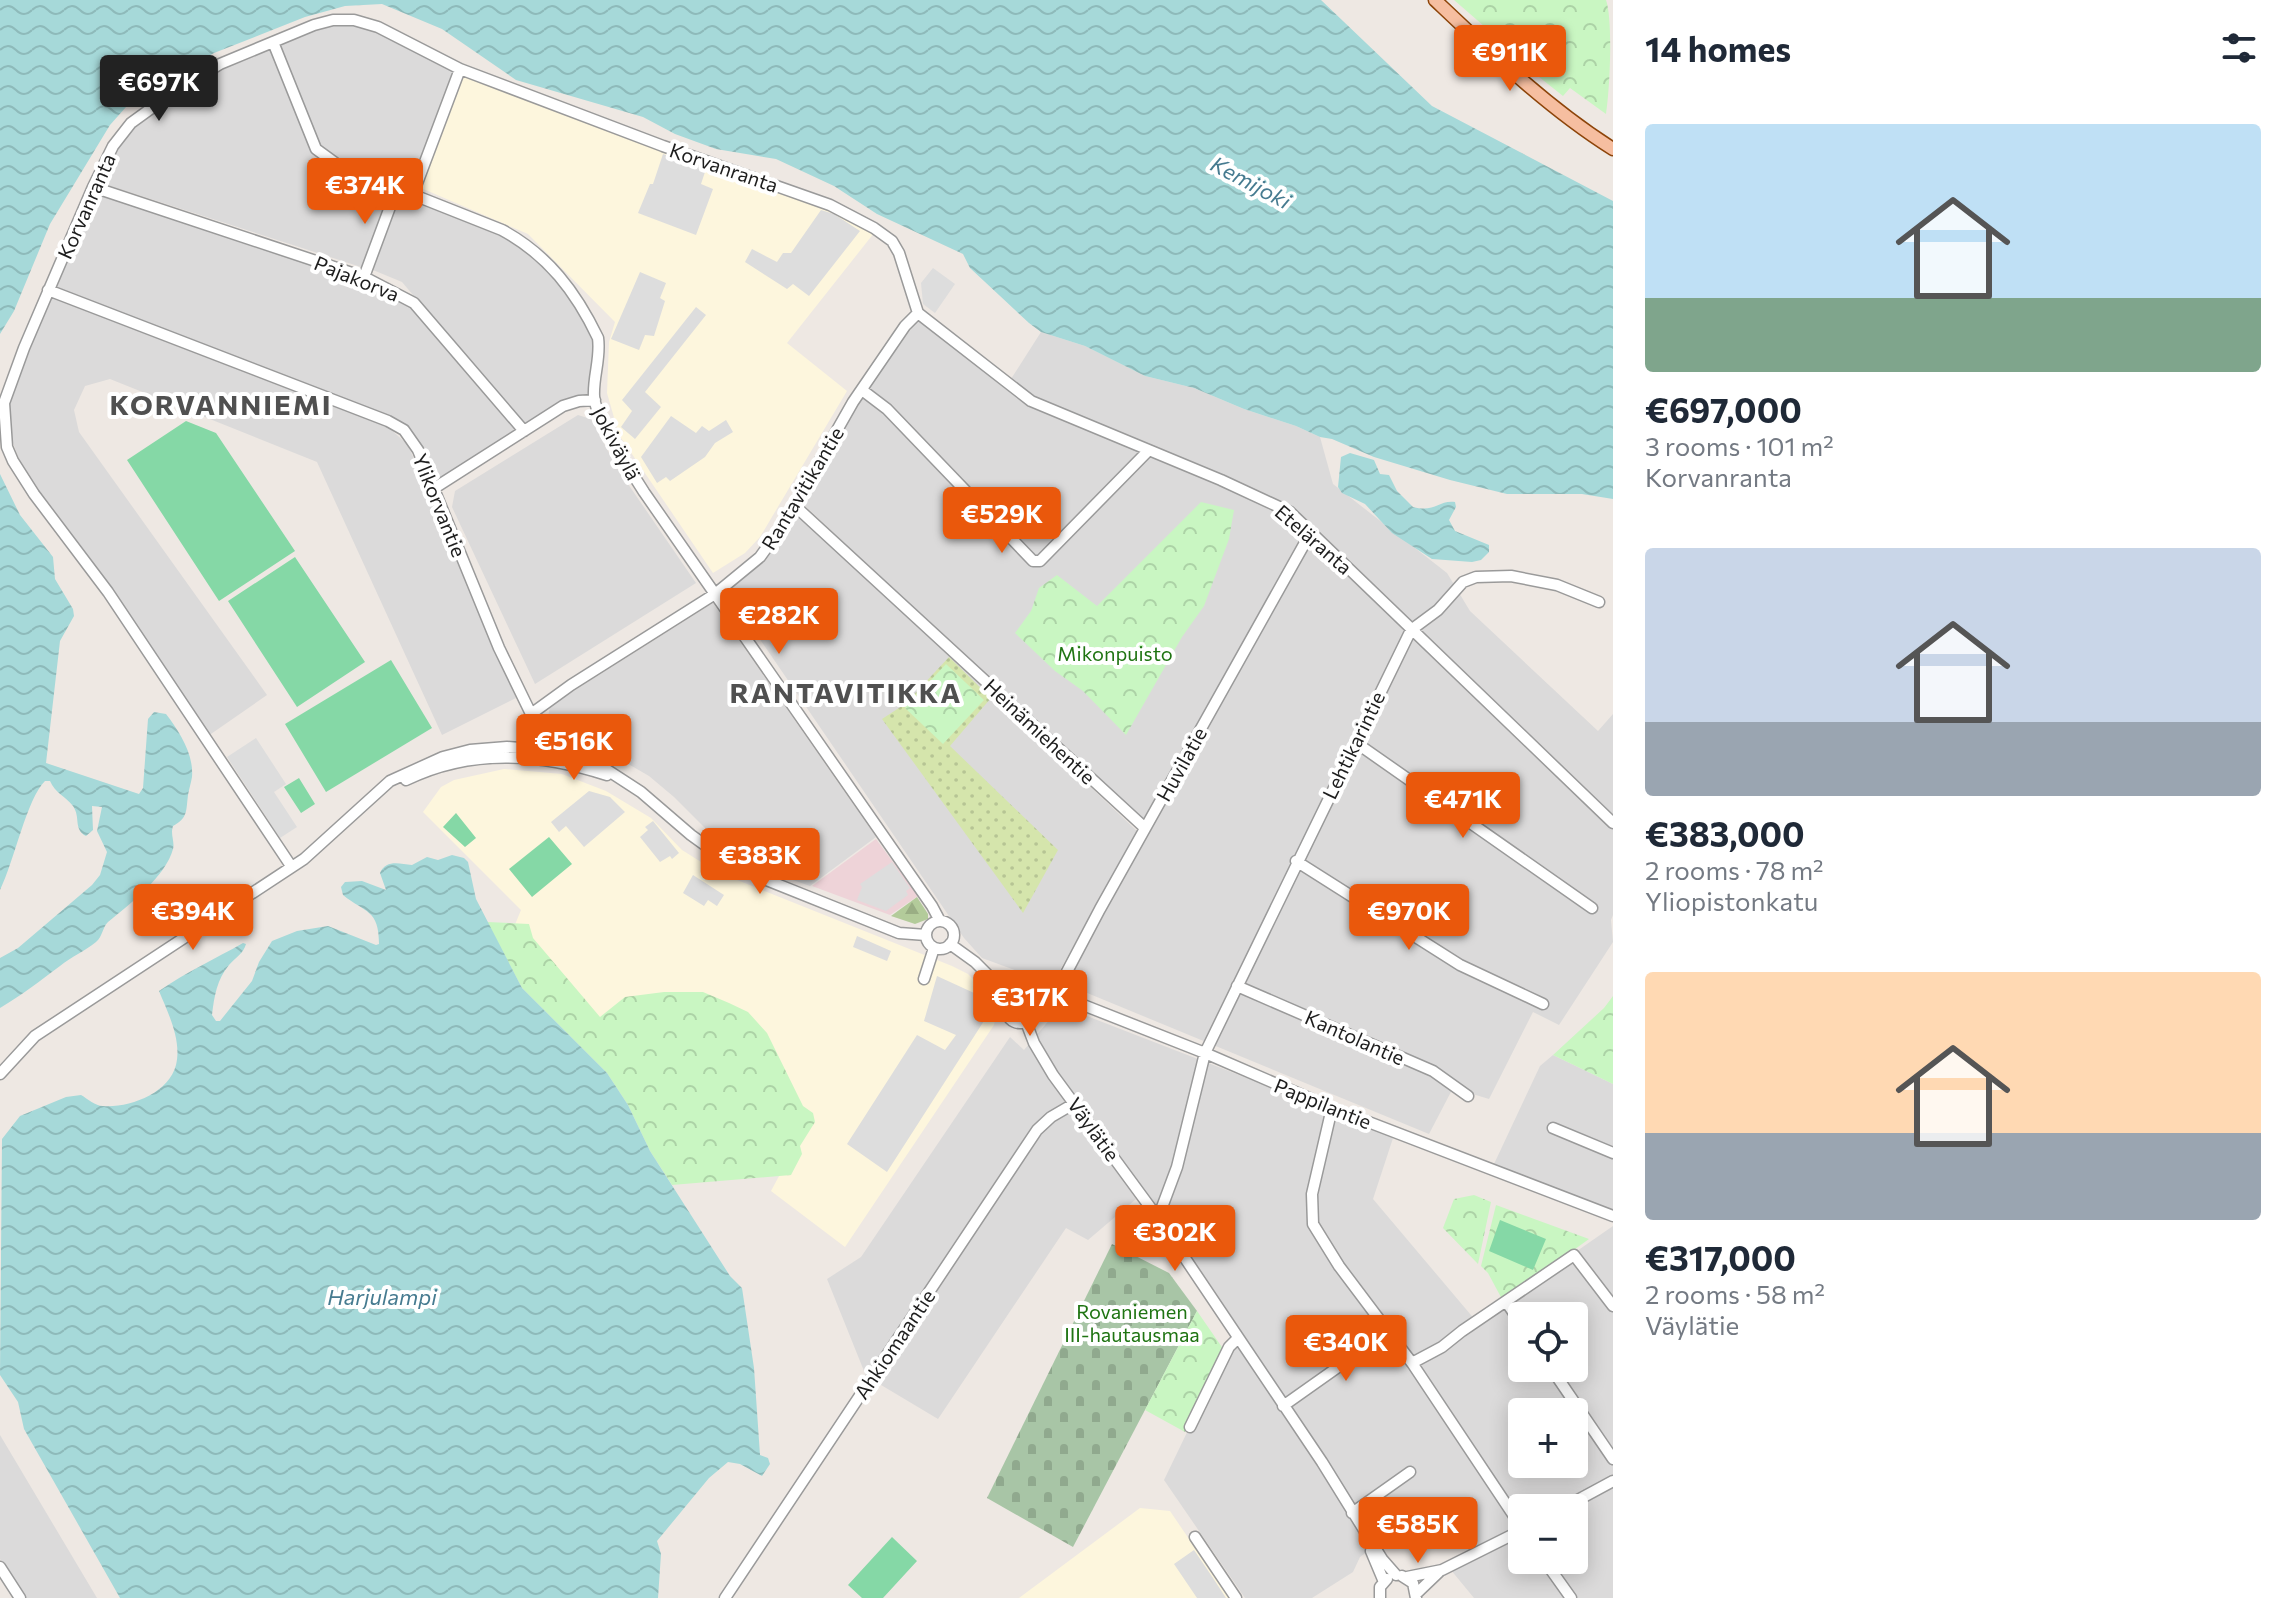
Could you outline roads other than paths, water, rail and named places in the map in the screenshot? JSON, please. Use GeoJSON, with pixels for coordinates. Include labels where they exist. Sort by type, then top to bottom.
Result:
{"type":"FeatureCollection","features":[{"type":"Feature","properties":{"kind":"main road"},"geometry":{"type":"LineString","coordinates":[[1435,0],[1516,75],[1589,134],[1613,149]]}},
{"type":"Feature","properties":{"kind":"street","name":"Korvanranta"},"geometry":{"type":"LineString","coordinates":[[291,866],[108,592],[34,494],[11,457],[4,423],[5,399],[93,187],[113,146],[131,123],[220,64],[314,25],[333,20],[354,20],[378,27],[460,69],[830,205],[892,241],[899,253],[918,313]]}},
{"type":"Feature","properties":{"kind":"street","name":"Jokiväylä"},"geometry":{"type":"LineString","coordinates":[[273,42],[316,149],[338,165],[502,230],[522,241],[551,265],[578,301],[598,338],[595,400],[644,492],[940,921]]}},
{"type":"Feature","properties":{"kind":"street"},"geometry":{"type":"LineString","coordinates":[[413,194],[460,69]]}},
{"type":"Feature","properties":{"kind":"street","name":"Pajakorva"},"geometry":{"type":"LineString","coordinates":[[93,187],[364,277],[414,303],[524,431]]}},
{"type":"Feature","properties":{"kind":"street"},"geometry":{"type":"LineString","coordinates":[[364,277],[397,188]]}},
{"type":"Feature","properties":{"kind":"street","name":"Ylikorvantie"},"geometry":{"type":"LineString","coordinates":[[48,290],[404,430],[414,442],[504,660],[531,714]]}},
{"type":"Feature","properties":{"kind":"street","name":"Rantavitikantie"},"geometry":{"type":"LineString","coordinates":[[531,714],[715,594],[760,557],[862,390],[905,326],[918,313]]}},
{"type":"Feature","properties":{"kind":"street","name":"Eteläranta"},"geometry":{"type":"LineString","coordinates":[[918,313],[1031,401],[1280,506],[1311,532],[1613,823]]}},
{"type":"Feature","properties":{"kind":"street"},"geometry":{"type":"LineString","coordinates":[[862,390],[887,409],[1033,561],[1040,561],[1148,451]]}},
{"type":"Feature","properties":{"kind":"street"},"geometry":{"type":"LineString","coordinates":[[433,489],[563,406],[595,400]]}},
{"type":"Feature","properties":{"kind":"street","name":"Heinämiehentie"},"geometry":{"type":"LineString","coordinates":[[794,505],[1145,828]]}},
{"type":"Feature","properties":{"kind":"street","name":"Huvilatie"},"geometry":{"type":"LineString","coordinates":[[1060,998],[1061,983],[1311,532]]}},
{"type":"Feature","properties":{"kind":"street","name":"Lehtikarintie"},"geometry":{"type":"LineString","coordinates":[[1158,1218],[1177,1167],[1205,1053],[1411,630],[1438,610],[1463,582],[1476,577],[1511,576],[1557,585],[1599,602]]}},
{"type":"Feature","properties":{"kind":"street"},"geometry":{"type":"LineString","coordinates":[[531,714],[534,725],[532,753]]}},
{"type":"Feature","properties":{"kind":"street"},"geometry":{"type":"LineString","coordinates":[[1355,742],[1592,908]]}},
{"type":"Feature","properties":{"kind":"street"},"geometry":{"type":"LineString","coordinates":[[0,1074],[16,1053],[35,1036],[318,847],[390,781],[443,757],[470,750],[507,747],[568,762],[622,780],[652,800],[710,850],[743,869],[899,933],[926,935]]}},
{"type":"Feature","properties":{"kind":"street"},"geometry":{"type":"LineString","coordinates":[[1296,861],[1460,965],[1543,1004]]}},
{"type":"Feature","properties":{"kind":"street"},"geometry":{"type":"LineString","coordinates":[[940,921],[951,927],[953,936],[950,944],[943,949],[934,948],[926,935],[929,927],[940,921]]}},
{"type":"Feature","properties":{"kind":"street"},"geometry":{"type":"LineString","coordinates":[[950,944],[975,962],[1012,999]]}},
{"type":"Feature","properties":{"kind":"street"},"geometry":{"type":"LineString","coordinates":[[924,979],[934,948]]}},
{"type":"Feature","properties":{"kind":"street","name":"Kantolantie"},"geometry":{"type":"LineString","coordinates":[[1237,986],[1433,1071],[1468,1096]]}},
{"type":"Feature","properties":{"kind":"street"},"geometry":{"type":"LineString","coordinates":[[1033,1003],[1034,1012],[1026,1022],[1013,1021],[1008,1015],[1007,1006],[1012,999],[1021,996],[1033,1003],[1060,998]]}},
{"type":"Feature","properties":{"kind":"street","name":"Pappilantie"},"geometry":{"type":"LineString","coordinates":[[1060,998],[1205,1053],[1332,1108],[1613,1216]]}},
{"type":"Feature","properties":{"kind":"street","name":"Väylätie"},"geometry":{"type":"LineString","coordinates":[[1026,1022],[1040,1054],[1158,1218],[1322,1462],[1382,1559],[1415,1586],[1416,1596]]}},
{"type":"Feature","properties":{"kind":"street","name":"Ahkiomaantie"},"geometry":{"type":"LineString","coordinates":[[725,1598],[1037,1130],[1051,1117],[1075,1103]]}},
{"type":"Feature","properties":{"kind":"street"},"geometry":{"type":"LineString","coordinates":[[1332,1108],[1312,1194],[1313,1224],[1339,1266],[1412,1363],[1508,1508]]}},
{"type":"Feature","properties":{"kind":"street"},"geometry":{"type":"LineString","coordinates":[[1553,1128],[1613,1153]]}},
{"type":"Feature","properties":{"kind":"street"},"geometry":{"type":"LineString","coordinates":[[1412,1363],[1442,1347],[1574,1255],[1613,1306]]}},
{"type":"Feature","properties":{"kind":"street"},"geometry":{"type":"LineString","coordinates":[[1283,1406],[1389,1331]]}},
{"type":"Feature","properties":{"kind":"street"},"geometry":{"type":"LineString","coordinates":[[1190,1427],[1229,1347],[1238,1338]]}},
{"type":"Feature","properties":{"kind":"street"},"geometry":{"type":"LineString","coordinates":[[1561,1382],[1613,1459]]}},
{"type":"Feature","properties":{"kind":"street"},"geometry":{"type":"LineString","coordinates":[[1352,1513],[1410,1472]]}},
{"type":"Feature","properties":{"kind":"street"},"geometry":{"type":"LineString","coordinates":[[1588,1494],[1613,1481]]}},
{"type":"Feature","properties":{"kind":"street","name":"Väylätie"},"geometry":{"type":"LineString","coordinates":[[1352,1513],[1384,1582]]}},
{"type":"Feature","properties":{"kind":"street"},"geometry":{"type":"LineString","coordinates":[[1416,1596],[1442,1570],[1508,1536]]}},
{"type":"Feature","properties":{"kind":"street"},"geometry":{"type":"LineString","coordinates":[[1195,1537],[1236,1598]]}},
{"type":"Feature","properties":{"kind":"street"},"geometry":{"type":"LineString","coordinates":[[0,1567],[20,1598]]}},
{"type":"Feature","properties":{"kind":"street"},"geometry":{"type":"LineString","coordinates":[[1377,1596],[1384,1582],[1401,1576],[1442,1570]]}},
{"type":"Feature","properties":{"kind":"street"},"geometry":{"type":"LineString","coordinates":[[1554,1574],[1571,1598]]}},
{"type":"Feature","properties":{"kind":"water","name":"Kemijoki"},"geometry":{"type":"Polygon","coordinates":[[[0,0],[1321,0],[1432,106],[1613,201],[1613,499],[1582,494],[1507,494],[1450,480],[1374,457],[1194,388],[1145,376],[1085,346],[1041,332],[970,268],[963,254],[877,214],[834,186],[776,159],[716,149],[675,134],[643,117],[516,80],[442,29],[382,4],[345,6],[305,17],[214,53],[144,93],[126,107],[110,125],[50,224],[14,311],[0,334],[0,0]]]}},
{"type":"Feature","properties":{"kind":"water"},"geometry":{"type":"Polygon","coordinates":[[[1350,453],[1374,460],[1380,474],[1389,475],[1397,491],[1413,507],[1431,508],[1455,502],[1456,507],[1449,520],[1455,531],[1489,545],[1489,552],[1481,560],[1472,562],[1432,559],[1392,533],[1365,504],[1342,493],[1338,487],[1341,457],[1350,453]]]}},
{"type":"Feature","properties":{"kind":"water"},"geometry":{"type":"Polygon","coordinates":[[[0,474],[20,515],[53,557],[55,579],[73,609],[74,616],[60,641],[46,763],[139,794],[143,788],[148,719],[154,712],[166,714],[180,735],[191,760],[192,777],[185,814],[173,826],[173,849],[155,879],[108,922],[96,942],[0,1008],[0,958],[18,948],[92,885],[100,875],[107,852],[97,831],[102,807],[92,806],[93,830],[86,836],[78,827],[73,806],[50,781],[45,781],[32,801],[0,890],[0,474]]]}},
{"type":"Feature","properties":{"kind":"water","name":"Harjulampi"},"geometry":{"type":"Polygon","coordinates":[[[452,855],[468,862],[476,899],[522,988],[607,1073],[628,1105],[650,1151],[730,1276],[742,1288],[754,1368],[760,1455],[768,1458],[770,1464],[762,1476],[740,1464],[728,1462],[709,1478],[657,1541],[661,1554],[658,1598],[120,1598],[24,1429],[18,1402],[0,1375],[2,1139],[20,1116],[66,1097],[81,1095],[97,1105],[114,1106],[136,1101],[157,1091],[172,1075],[177,1056],[173,1027],[159,991],[246,944],[225,970],[217,988],[212,1015],[220,1021],[252,981],[272,941],[297,931],[328,926],[379,944],[373,918],[343,895],[341,887],[345,882],[362,881],[386,890],[380,873],[386,866],[394,863],[412,865],[427,857],[438,860],[452,855]]]}},
{"type":"Feature","properties":{"kind":"district","name":"KORVANNIEMI"},"geometry":{"type":"Point","coordinates":[221,404]}},
{"type":"Feature","properties":{"kind":"district","name":"RANTAVITIKKA"},"geometry":{"type":"Point","coordinates":[846,692]}},
{"type":"Feature","properties":{"kind":"park label","name":"Mikonpuisto"},"geometry":{"type":"Point","coordinates":[1115,653]}},
{"type":"Feature","properties":{"kind":"park label","name":"Rovaniemen III-hautausmaa"},"geometry":{"type":"Point","coordinates":[1132,1322]}}]}
